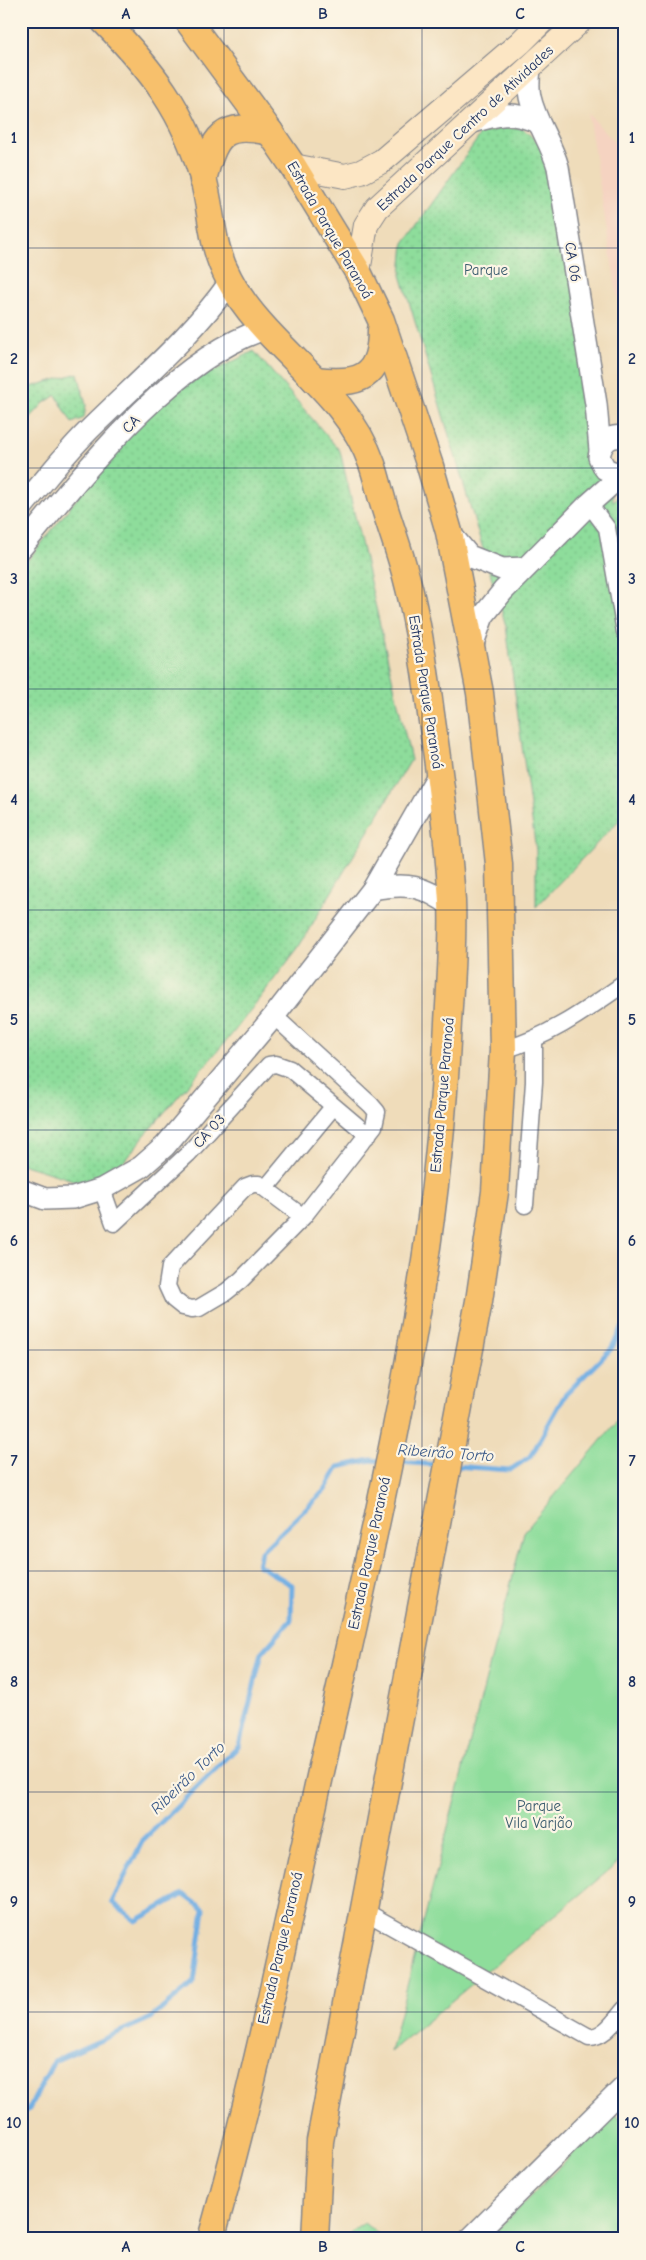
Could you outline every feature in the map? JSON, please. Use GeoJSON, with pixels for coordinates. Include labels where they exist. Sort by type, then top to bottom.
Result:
{"type":"FeatureCollection","features":[{"type":"Feature","properties":{"kind":"main road","name":"Estrada Parque Paranoá"},"geometry":{"type":"LineString","coordinates":[[104,21],[152,74],[168,96],[185,126],[203,180],[215,249],[230,282],[249,311],[264,329],[316,380],[349,419],[372,461],[407,577],[424,664],[440,772],[452,906],[444,1110],[431,1215],[399,1413],[381,1505],[252,2076],[212,2239]]}},
{"type":"Feature","properties":{"kind":"main road","name":"Estrada Parque Paranoá"},"geometry":{"type":"LineString","coordinates":[[188,21],[293,166],[358,272],[380,320],[430,466],[449,532],[480,693],[499,864],[503,1050],[495,1192],[480,1300],[457,1425],[320,2141],[315,2239]]}},
{"type":"Feature","properties":{"kind":"main road","name":"Estrada Parque Centro de Atividades"},"geometry":{"type":"LineString","coordinates":[[358,272],[366,225],[377,208],[580,21]]}},
{"type":"Feature","properties":{"kind":"main road","name":"Estrada Parque Centro de Atividades"},"geometry":{"type":"LineString","coordinates":[[293,166],[345,176],[382,161],[532,26]]}},
{"type":"Feature","properties":{"kind":"main road"},"geometry":{"type":"LineString","coordinates":[[203,180],[210,153],[226,132],[238,128],[270,132]]}},
{"type":"Feature","properties":{"kind":"main road"},"geometry":{"type":"LineString","coordinates":[[316,380],[348,382],[355,381],[368,373],[377,362],[381,343],[380,320]]}},
{"type":"Feature","properties":{"kind":"street","name":"CA 06"},"geometry":{"type":"LineString","coordinates":[[530,68],[530,96],[539,124],[552,146],[558,167],[596,404],[599,457],[605,469],[611,473],[625,473]]}},
{"type":"Feature","properties":{"kind":"street"},"geometry":{"type":"LineString","coordinates":[[468,124],[496,114],[522,116],[539,124]]}},
{"type":"Feature","properties":{"kind":"street","name":"CA"},"geometry":{"type":"LineString","coordinates":[[21,508],[84,435],[194,327],[216,302],[230,282]]}},
{"type":"Feature","properties":{"kind":"street","name":"CA"},"geometry":{"type":"LineString","coordinates":[[21,548],[69,491],[131,424],[186,372],[244,336],[264,329]]}},
{"type":"Feature","properties":{"kind":"street","name":"CA 06"},"geometry":{"type":"LineString","coordinates":[[596,404],[623,437]]}},
{"type":"Feature","properties":{"kind":"street","name":"CA 06"},"geometry":{"type":"LineString","coordinates":[[600,450],[608,439],[623,437]]}},
{"type":"Feature","properties":{"kind":"street"},"geometry":{"type":"LineString","coordinates":[[472,646],[483,616],[525,568],[589,504],[625,473]]}},
{"type":"Feature","properties":{"kind":"street"},"geometry":{"type":"LineString","coordinates":[[589,504],[607,528],[625,632]]}},
{"type":"Feature","properties":{"kind":"street"},"geometry":{"type":"LineString","coordinates":[[449,532],[469,556],[502,569],[525,568]]}},
{"type":"Feature","properties":{"kind":"street","name":"CA 03"},"geometry":{"type":"LineString","coordinates":[[21,1190],[45,1199],[74,1198],[102,1190],[141,1167],[165,1146],[274,1016],[373,889],[440,772]]}},
{"type":"Feature","properties":{"kind":"street"},"geometry":{"type":"LineString","coordinates":[[373,889],[396,884],[412,887],[434,894],[452,906]]}},
{"type":"Feature","properties":{"kind":"street"},"geometry":{"type":"LineString","coordinates":[[503,1050],[534,1040],[575,1018],[625,982]]}},
{"type":"Feature","properties":{"kind":"street"},"geometry":{"type":"LineString","coordinates":[[274,1016],[372,1105],[377,1112],[377,1119],[368,1135],[303,1217],[241,1280],[210,1303],[192,1309],[183,1307],[173,1299],[167,1286],[170,1267],[246,1187],[253,1184],[266,1188],[303,1217]]}},
{"type":"Feature","properties":{"kind":"street"},"geometry":{"type":"LineString","coordinates":[[525,1205],[534,1082],[534,1040]]}},
{"type":"Feature","properties":{"kind":"street","name":"CA 03"},"geometry":{"type":"LineString","coordinates":[[102,1190],[114,1223],[188,1154],[269,1065],[276,1064],[290,1069],[368,1135]]}},
{"type":"Feature","properties":{"kind":"street"},"geometry":{"type":"LineString","coordinates":[[266,1188],[333,1107]]}},
{"type":"Feature","properties":{"kind":"street"},"geometry":{"type":"LineString","coordinates":[[364,1911],[589,2037],[599,2036],[604,2033],[625,2009]]}},
{"type":"Feature","properties":{"kind":"street"},"geometry":{"type":"LineString","coordinates":[[470,2239],[621,2096]]}},
{"type":"Feature","properties":{"kind":"shaded area"},"geometry":{"type":"Polygon","coordinates":[[[588,113],[625,154],[625,344],[588,113]]]}},
{"type":"Feature","properties":{"kind":"green space","name":"Parque"},"geometry":{"type":"Polygon","coordinates":[[[504,128],[523,129],[548,151],[613,501],[625,491],[625,814],[536,907],[536,851],[506,626],[401,275],[404,243],[481,134],[504,128]]]}},
{"type":"Feature","properties":{"kind":"green space"},"geometry":{"type":"Polygon","coordinates":[[[254,351],[340,451],[411,760],[298,948],[233,1033],[144,1136],[102,1189],[21,1164],[21,569],[155,400],[254,351]]]}},
{"type":"Feature","properties":{"kind":"green space"},"geometry":{"type":"Polygon","coordinates":[[[78,373],[86,405],[84,418],[72,423],[56,395],[44,403],[21,428],[21,390],[78,373]]]}},
{"type":"Feature","properties":{"kind":"green space","name":"Parque Vila Varjão"},"geometry":{"type":"Polygon","coordinates":[[[625,1412],[625,1857],[390,2052],[524,1532],[625,1412]]]}},
{"type":"Feature","properties":{"kind":"green space"},"geometry":{"type":"Polygon","coordinates":[[[615,2116],[625,2122],[625,2239],[488,2239],[608,2118],[615,2116]]]}},
{"type":"Feature","properties":{"kind":"green space"},"geometry":{"type":"Polygon","coordinates":[[[364,2223],[384,2239],[351,2239],[350,2233],[364,2223]]]}},
{"type":"Feature","properties":{"kind":"waterway","name":"Ribeirão Torto"},"geometry":{"type":"LineString","coordinates":[[454,1466],[510,1470],[531,1456],[565,1395],[611,1349],[625,1323]]}},
{"type":"Feature","properties":{"kind":"waterway","name":"Ribeirão Torto"},"geometry":{"type":"LineString","coordinates":[[21,2113],[29,2109],[54,2061],[151,2018],[194,1982],[204,1909],[183,1894],[136,1921],[112,1902],[143,1840],[239,1746],[262,1653],[291,1620],[292,1585],[258,1565],[261,1552],[325,1490],[338,1467],[371,1460],[381,1461]]}},
{"type":"Feature","properties":{"kind":"waterway","name":"Ribeirão Torto"},"geometry":{"type":"LineString","coordinates":[[397,1462],[441,1465]]}}]}
